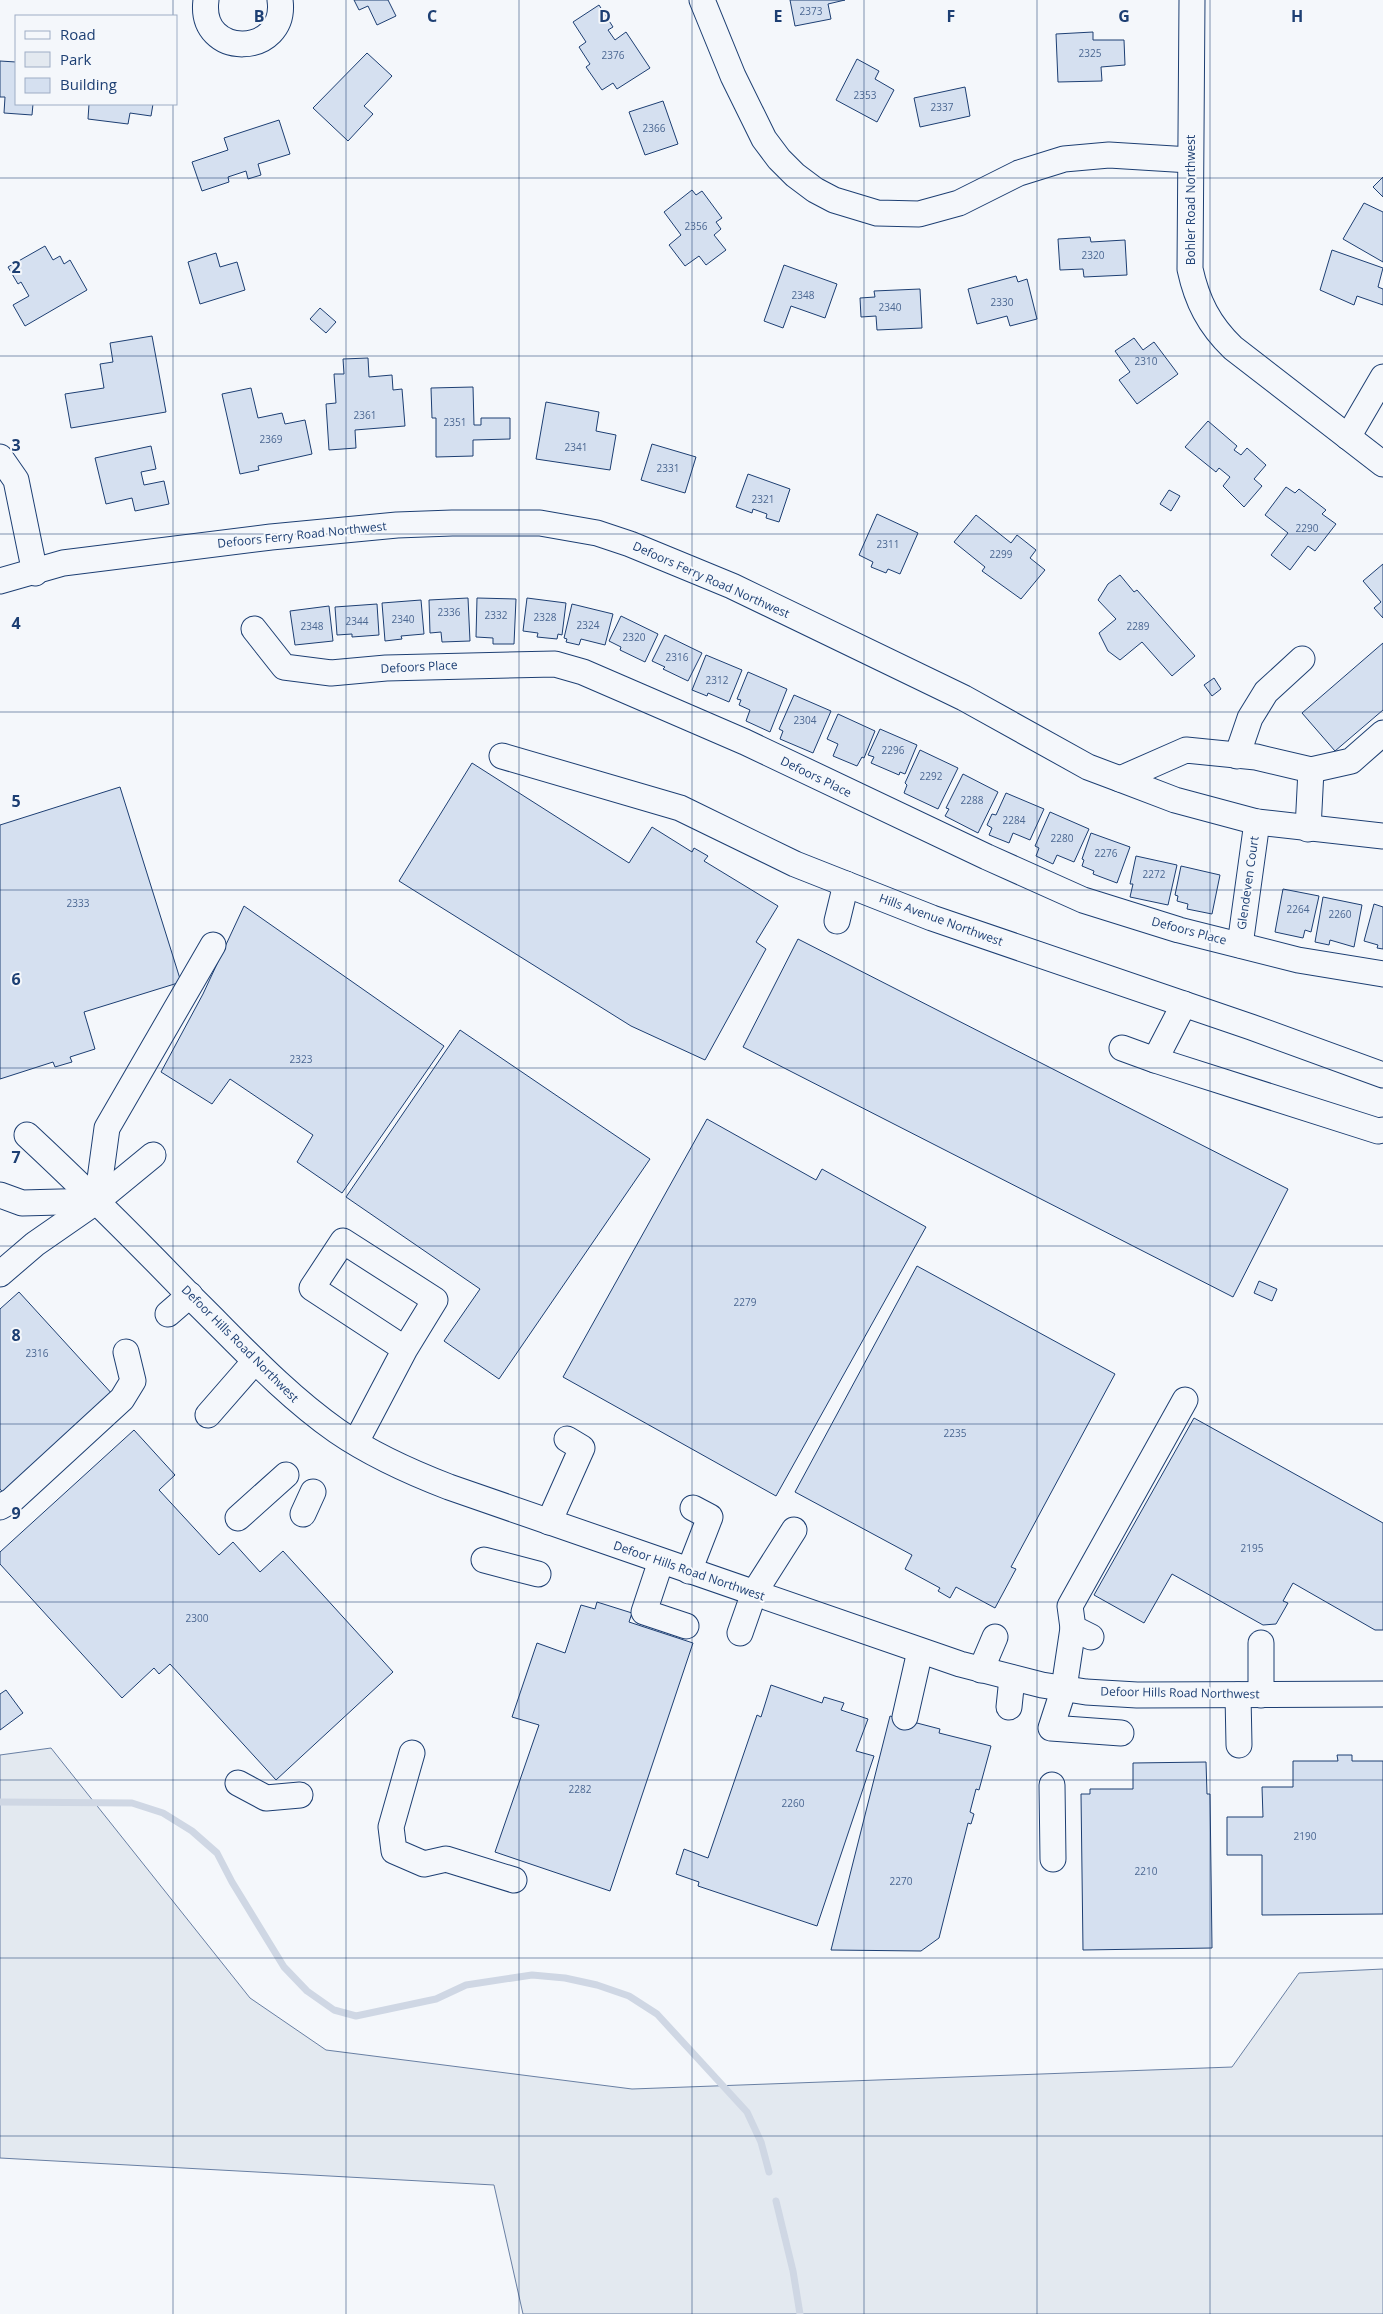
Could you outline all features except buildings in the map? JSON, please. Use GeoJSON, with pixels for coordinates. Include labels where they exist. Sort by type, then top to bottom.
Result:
{"type":"FeatureCollection","features":[{"type":"Feature","properties":{"kind":"street"},"geometry":{"type":"LineString","coordinates":[[206,0],[205,9],[208,24],[215,33],[224,40],[242,45],[252,44],[268,36],[277,24],[281,12],[280,0]]}},
{"type":"Feature","properties":{"kind":"street"},"geometry":{"type":"LineString","coordinates":[[702,0],[733,76],[764,139],[794,175],[814,190],[834,200],[877,213],[919,214],[959,203],[1019,173],[1064,159],[1109,155],[1190,160]]}},
{"type":"Feature","properties":{"kind":"street","name":"Bohler Road Northwest"},"geometry":{"type":"LineString","coordinates":[[1192,0],[1190,269],[1195,293],[1206,316],[1219,334],[1233,348],[1383,464]]}},
{"type":"Feature","properties":{"kind":"street"},"geometry":{"type":"LineString","coordinates":[[1348,437],[1383,377]]}},
{"type":"Feature","properties":{"kind":"street"},"geometry":{"type":"LineString","coordinates":[[0,457],[16,480],[35,573]]}},
{"type":"Feature","properties":{"kind":"street","name":"Defoors Ferry Road Northwest"},"geometry":{"type":"LineString","coordinates":[[0,581],[35,573],[63,563],[271,537],[396,526],[452,523],[540,523],[597,533],[630,544],[732,586],[964,698],[1088,767],[1175,800],[1257,822],[1383,836]]}},
{"type":"Feature","properties":{"kind":"street","name":"Defoors Place"},"geometry":{"type":"LineString","coordinates":[[254,629],[284,667],[322,672],[332,673],[386,668],[478,664],[555,664],[584,672],[744,742],[979,853],[1084,900],[1179,930],[1298,960],[1383,974]]}},
{"type":"Feature","properties":{"kind":"street"},"geometry":{"type":"LineString","coordinates":[[1237,756],[1250,718],[1266,692],[1302,659]]}},
{"type":"Feature","properties":{"kind":"street"},"geometry":{"type":"LineString","coordinates":[[1120,779],[1186,750],[1256,758],[1311,770],[1351,761],[1383,733]]}},
{"type":"Feature","properties":{"kind":"street","name":"Hills Avenue Northwest"},"geometry":{"type":"LineString","coordinates":[[502,756],[680,808],[795,864],[932,918],[1184,1004],[1383,1075]]}},
{"type":"Feature","properties":{"kind":"street"},"geometry":{"type":"LineString","coordinates":[[1308,829],[1311,770]]}},
{"type":"Feature","properties":{"kind":"street","name":"Glendeven Court"},"geometry":{"type":"LineString","coordinates":[[1240,945],[1257,822]]}},
{"type":"Feature","properties":{"kind":"street"},"geometry":{"type":"LineString","coordinates":[[837,921],[846,884]]}},
{"type":"Feature","properties":{"kind":"street"},"geometry":{"type":"LineString","coordinates":[[97,1201],[107,1128],[212,945]]}},
{"type":"Feature","properties":{"kind":"street"},"geometry":{"type":"LineString","coordinates":[[1155,1060],[1184,1004]]}},
{"type":"Feature","properties":{"kind":"street"},"geometry":{"type":"LineString","coordinates":[[1122,1048],[1370,1128],[1383,1130]]}},
{"type":"Feature","properties":{"kind":"street","name":"Defoor Hills Road Northwest"},"geometry":{"type":"LineString","coordinates":[[27,1135],[97,1201],[190,1295],[221,1311],[255,1362],[301,1404],[356,1442],[417,1474],[920,1651],[1012,1678],[1064,1688],[1137,1695],[1383,1694]]}},
{"type":"Feature","properties":{"kind":"street"},"geometry":{"type":"LineString","coordinates":[[2,1269],[97,1201],[153,1154]]}},
{"type":"Feature","properties":{"kind":"street"},"geometry":{"type":"LineString","coordinates":[[0,1195],[22,1203],[97,1201]]}},
{"type":"Feature","properties":{"kind":"street"},"geometry":{"type":"LineString","coordinates":[[356,1442],[405,1349],[435,1300],[343,1241],[312,1288],[405,1349]]}},
{"type":"Feature","properties":{"kind":"street"},"geometry":{"type":"LineString","coordinates":[[168,1314],[190,1295]]}},
{"type":"Feature","properties":{"kind":"street"},"geometry":{"type":"LineString","coordinates":[[0,1506],[11,1502],[122,1399],[133,1380],[126,1352]]}},
{"type":"Feature","properties":{"kind":"street"},"geometry":{"type":"LineString","coordinates":[[208,1414],[255,1362]]}},
{"type":"Feature","properties":{"kind":"street"},"geometry":{"type":"LineString","coordinates":[[1121,1733],[1051,1728],[1082,1633],[1070,1606],[1185,1400]]}},
{"type":"Feature","properties":{"kind":"street"},"geometry":{"type":"LineString","coordinates":[[549,1522],[582,1448],[566,1439]]}},
{"type":"Feature","properties":{"kind":"street"},"geometry":{"type":"LineString","coordinates":[[238,1518],[286,1475]]}},
{"type":"Feature","properties":{"kind":"street"},"geometry":{"type":"LineString","coordinates":[[689,1571],[710,1517],[693,1508]]}},
{"type":"Feature","properties":{"kind":"street"},"geometry":{"type":"LineString","coordinates":[[740,1633],[754,1593],[794,1530]]}},
{"type":"Feature","properties":{"kind":"street"},"geometry":{"type":"LineString","coordinates":[[484,1560],[538,1574]]}},
{"type":"Feature","properties":{"kind":"street"},"geometry":{"type":"LineString","coordinates":[[661,1561],[644,1612],[686,1626]]}},
{"type":"Feature","properties":{"kind":"street"},"geometry":{"type":"LineString","coordinates":[[981,1670],[995,1637]]}},
{"type":"Feature","properties":{"kind":"street"},"geometry":{"type":"LineString","coordinates":[[1239,1745],[1261,1643]]}},
{"type":"Feature","properties":{"kind":"street"},"geometry":{"type":"LineString","coordinates":[[905,1717],[920,1651]]}},
{"type":"Feature","properties":{"kind":"street"},"geometry":{"type":"LineString","coordinates":[[1009,1707],[1012,1678]]}},
{"type":"Feature","properties":{"kind":"street"},"geometry":{"type":"LineString","coordinates":[[412,1753],[391,1827],[394,1851],[424,1864],[446,1859],[514,1880]]}},
{"type":"Feature","properties":{"kind":"street"},"geometry":{"type":"LineString","coordinates":[[238,1783],[266,1798],[300,1795]]}},
{"type":"Feature","properties":{"kind":"street"},"geometry":{"type":"LineString","coordinates":[[1052,1785],[1053,1859]]}},
{"type":"Feature","properties":{"kind":"green space"},"geometry":{"type":"Polygon","coordinates":[[[51,1748],[250,1998],[326,2050],[632,2089],[1232,2067],[1299,1973],[1383,1969],[1383,2314],[523,2314],[494,2185],[0,2158],[0,1755],[51,1748]]]}},
{"type":"Feature","properties":{"kind":"waterway"},"geometry":{"type":"LineString","coordinates":[[0,1802],[132,1803],[163,1813],[192,1831],[217,1853],[232,1882],[284,1967],[307,1991],[334,2010],[356,2016],[436,1999],[466,1985],[532,1975],[565,1978],[597,1985],[629,1996],[657,2014],[747,2112],[761,2142],[769,2172]]}},
{"type":"Feature","properties":{"kind":"waterway"},"geometry":{"type":"LineString","coordinates":[[776,2201],[793,2271],[800,2314]]}}]}
